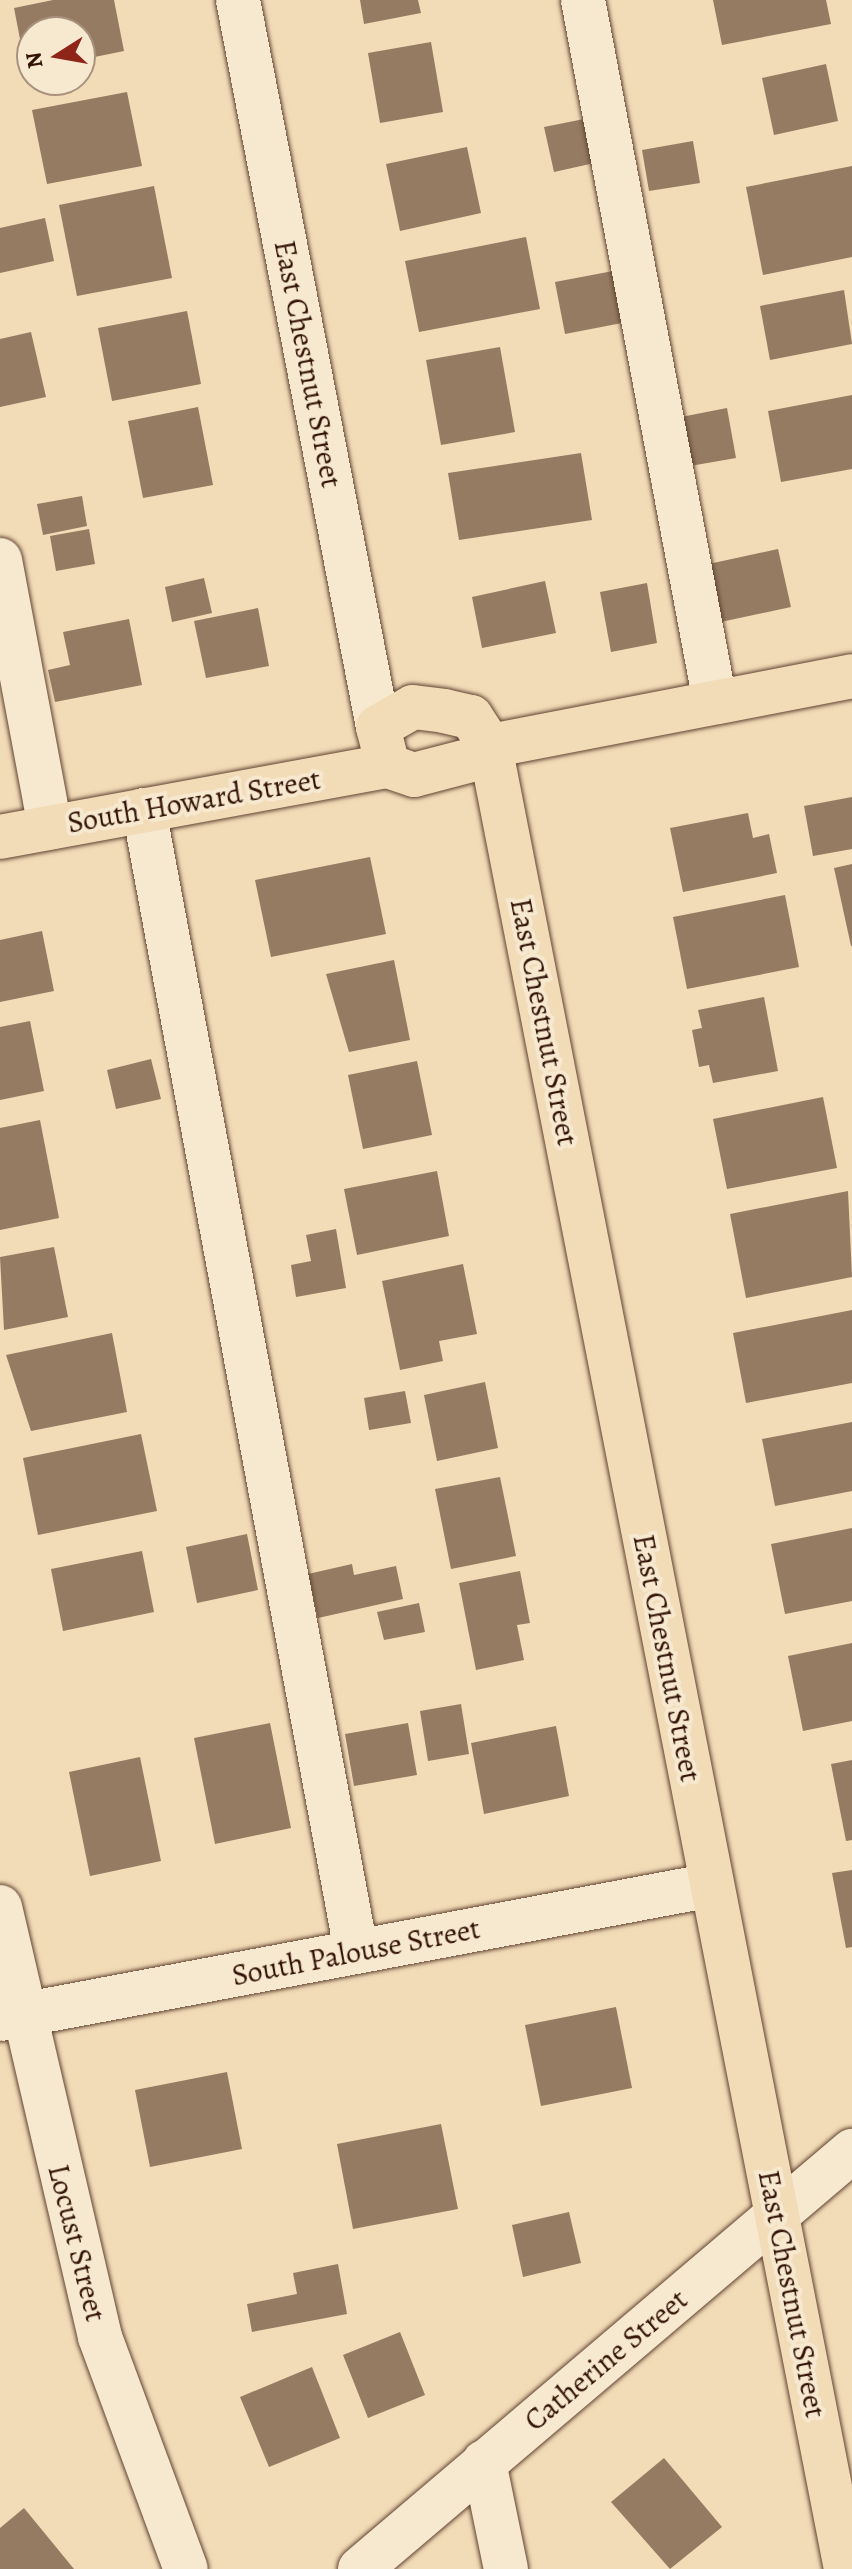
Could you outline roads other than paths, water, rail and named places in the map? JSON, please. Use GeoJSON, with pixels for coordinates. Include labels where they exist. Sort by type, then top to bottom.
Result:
{"type":"FeatureCollection","features":[{"type":"Feature","properties":{"kind":"main road"},"geometry":{"type":"LineString","coordinates":[[490,746],[471,717],[413,707],[381,744],[414,775],[439,772],[483,757],[490,746],[852,676]]}},
{"type":"Feature","properties":{"kind":"main road","name":"South Howard Street"},"geometry":{"type":"LineString","coordinates":[[0,837],[298,781],[381,744]]}},
{"type":"Feature","properties":{"kind":"main road","name":"East Chestnut Street"},"geometry":{"type":"LineString","coordinates":[[490,746],[846,2569]]}},
{"type":"Feature","properties":{"kind":"street","name":"East Chestnut Street"},"geometry":{"type":"LineString","coordinates":[[238,0],[381,744]]}},
{"type":"Feature","properties":{"kind":"street"},"geometry":{"type":"LineString","coordinates":[[583,0],[715,702]]}},
{"type":"Feature","properties":{"kind":"street"},"geometry":{"type":"LineString","coordinates":[[0,560],[50,827]]}},
{"type":"Feature","properties":{"kind":"street"},"geometry":{"type":"LineString","coordinates":[[144,810],[356,1951]]}},
{"type":"Feature","properties":{"kind":"street","name":"South Palouse Street"},"geometry":{"type":"LineString","coordinates":[[11,2017],[712,1885]]}},
{"type":"Feature","properties":{"kind":"street","name":"Locust Street"},"geometry":{"type":"LineString","coordinates":[[0,1907],[11,2017],[100,2337],[186,2569]]}},
{"type":"Feature","properties":{"kind":"street","name":"Catherine Street"},"geometry":{"type":"LineString","coordinates":[[360,2569],[852,2151]]}},
{"type":"Feature","properties":{"kind":"street"},"geometry":{"type":"LineString","coordinates":[[484,2462],[506,2569]]}}]}
